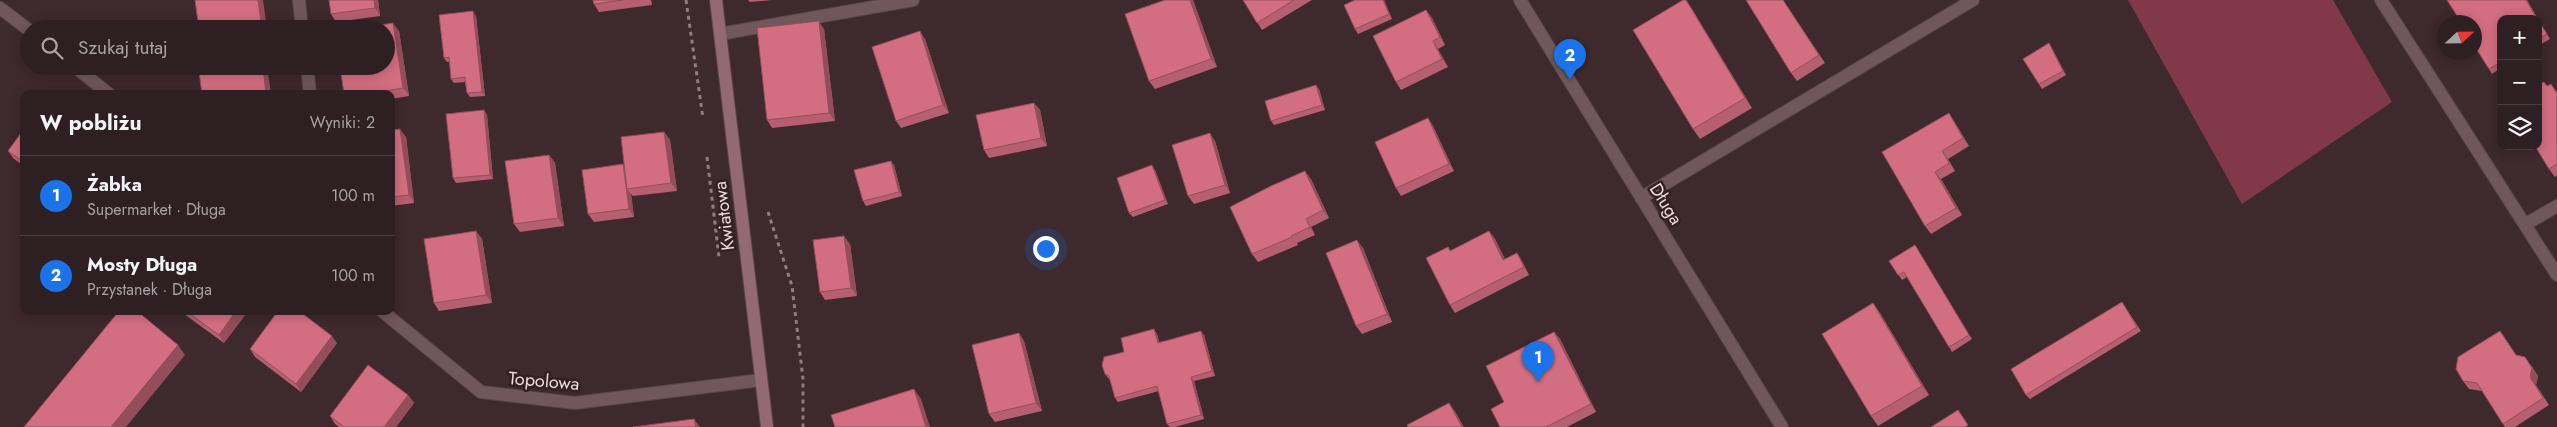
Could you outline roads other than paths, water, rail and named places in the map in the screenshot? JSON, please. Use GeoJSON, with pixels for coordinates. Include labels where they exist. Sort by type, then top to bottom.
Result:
{"type":"FeatureCollection","features":[{"type":"Feature","properties":{"kind":"main road","name":"Kwiatowa"},"geometry":{"type":"LineString","coordinates":[[716,0],[767,427]]}},
{"type":"Feature","properties":{"kind":"street"},"geometry":{"type":"LineString","coordinates":[[299,0],[301,20]]}},
{"type":"Feature","properties":{"kind":"street"},"geometry":{"type":"LineString","coordinates":[[720,34],[913,0]]}},
{"type":"Feature","properties":{"kind":"street","name":"Długa"},"geometry":{"type":"LineString","coordinates":[[1520,0],[1782,427]]}},
{"type":"Feature","properties":{"kind":"street"},"geometry":{"type":"LineString","coordinates":[[1641,198],[1973,0]]}},
{"type":"Feature","properties":{"kind":"street"},"geometry":{"type":"LineString","coordinates":[[2381,0],[2557,275]]}},
{"type":"Feature","properties":{"kind":"street"},"geometry":{"type":"LineString","coordinates":[[0,8],[20,23]]}},
{"type":"Feature","properties":{"kind":"street"},"geometry":{"type":"LineString","coordinates":[[85,75],[104,90]]}},
{"type":"Feature","properties":{"kind":"street"},"geometry":{"type":"LineString","coordinates":[[307,75],[309,90]]}},
{"type":"Feature","properties":{"kind":"street"},"geometry":{"type":"LineString","coordinates":[[2526,224],[2557,206]]}},
{"type":"Feature","properties":{"kind":"street","name":"Topolowa"},"geometry":{"type":"LineString","coordinates":[[387,315],[480,392],[575,404],[761,380]]}},
{"type":"Feature","properties":{"kind":"place","name":"Mosty Długa"},"geometry":{"type":"Point","coordinates":[1570,80]}},
{"type":"Feature","properties":{"kind":"place","name":"Żabka"},"geometry":{"type":"Point","coordinates":[1538,382]}}]}
